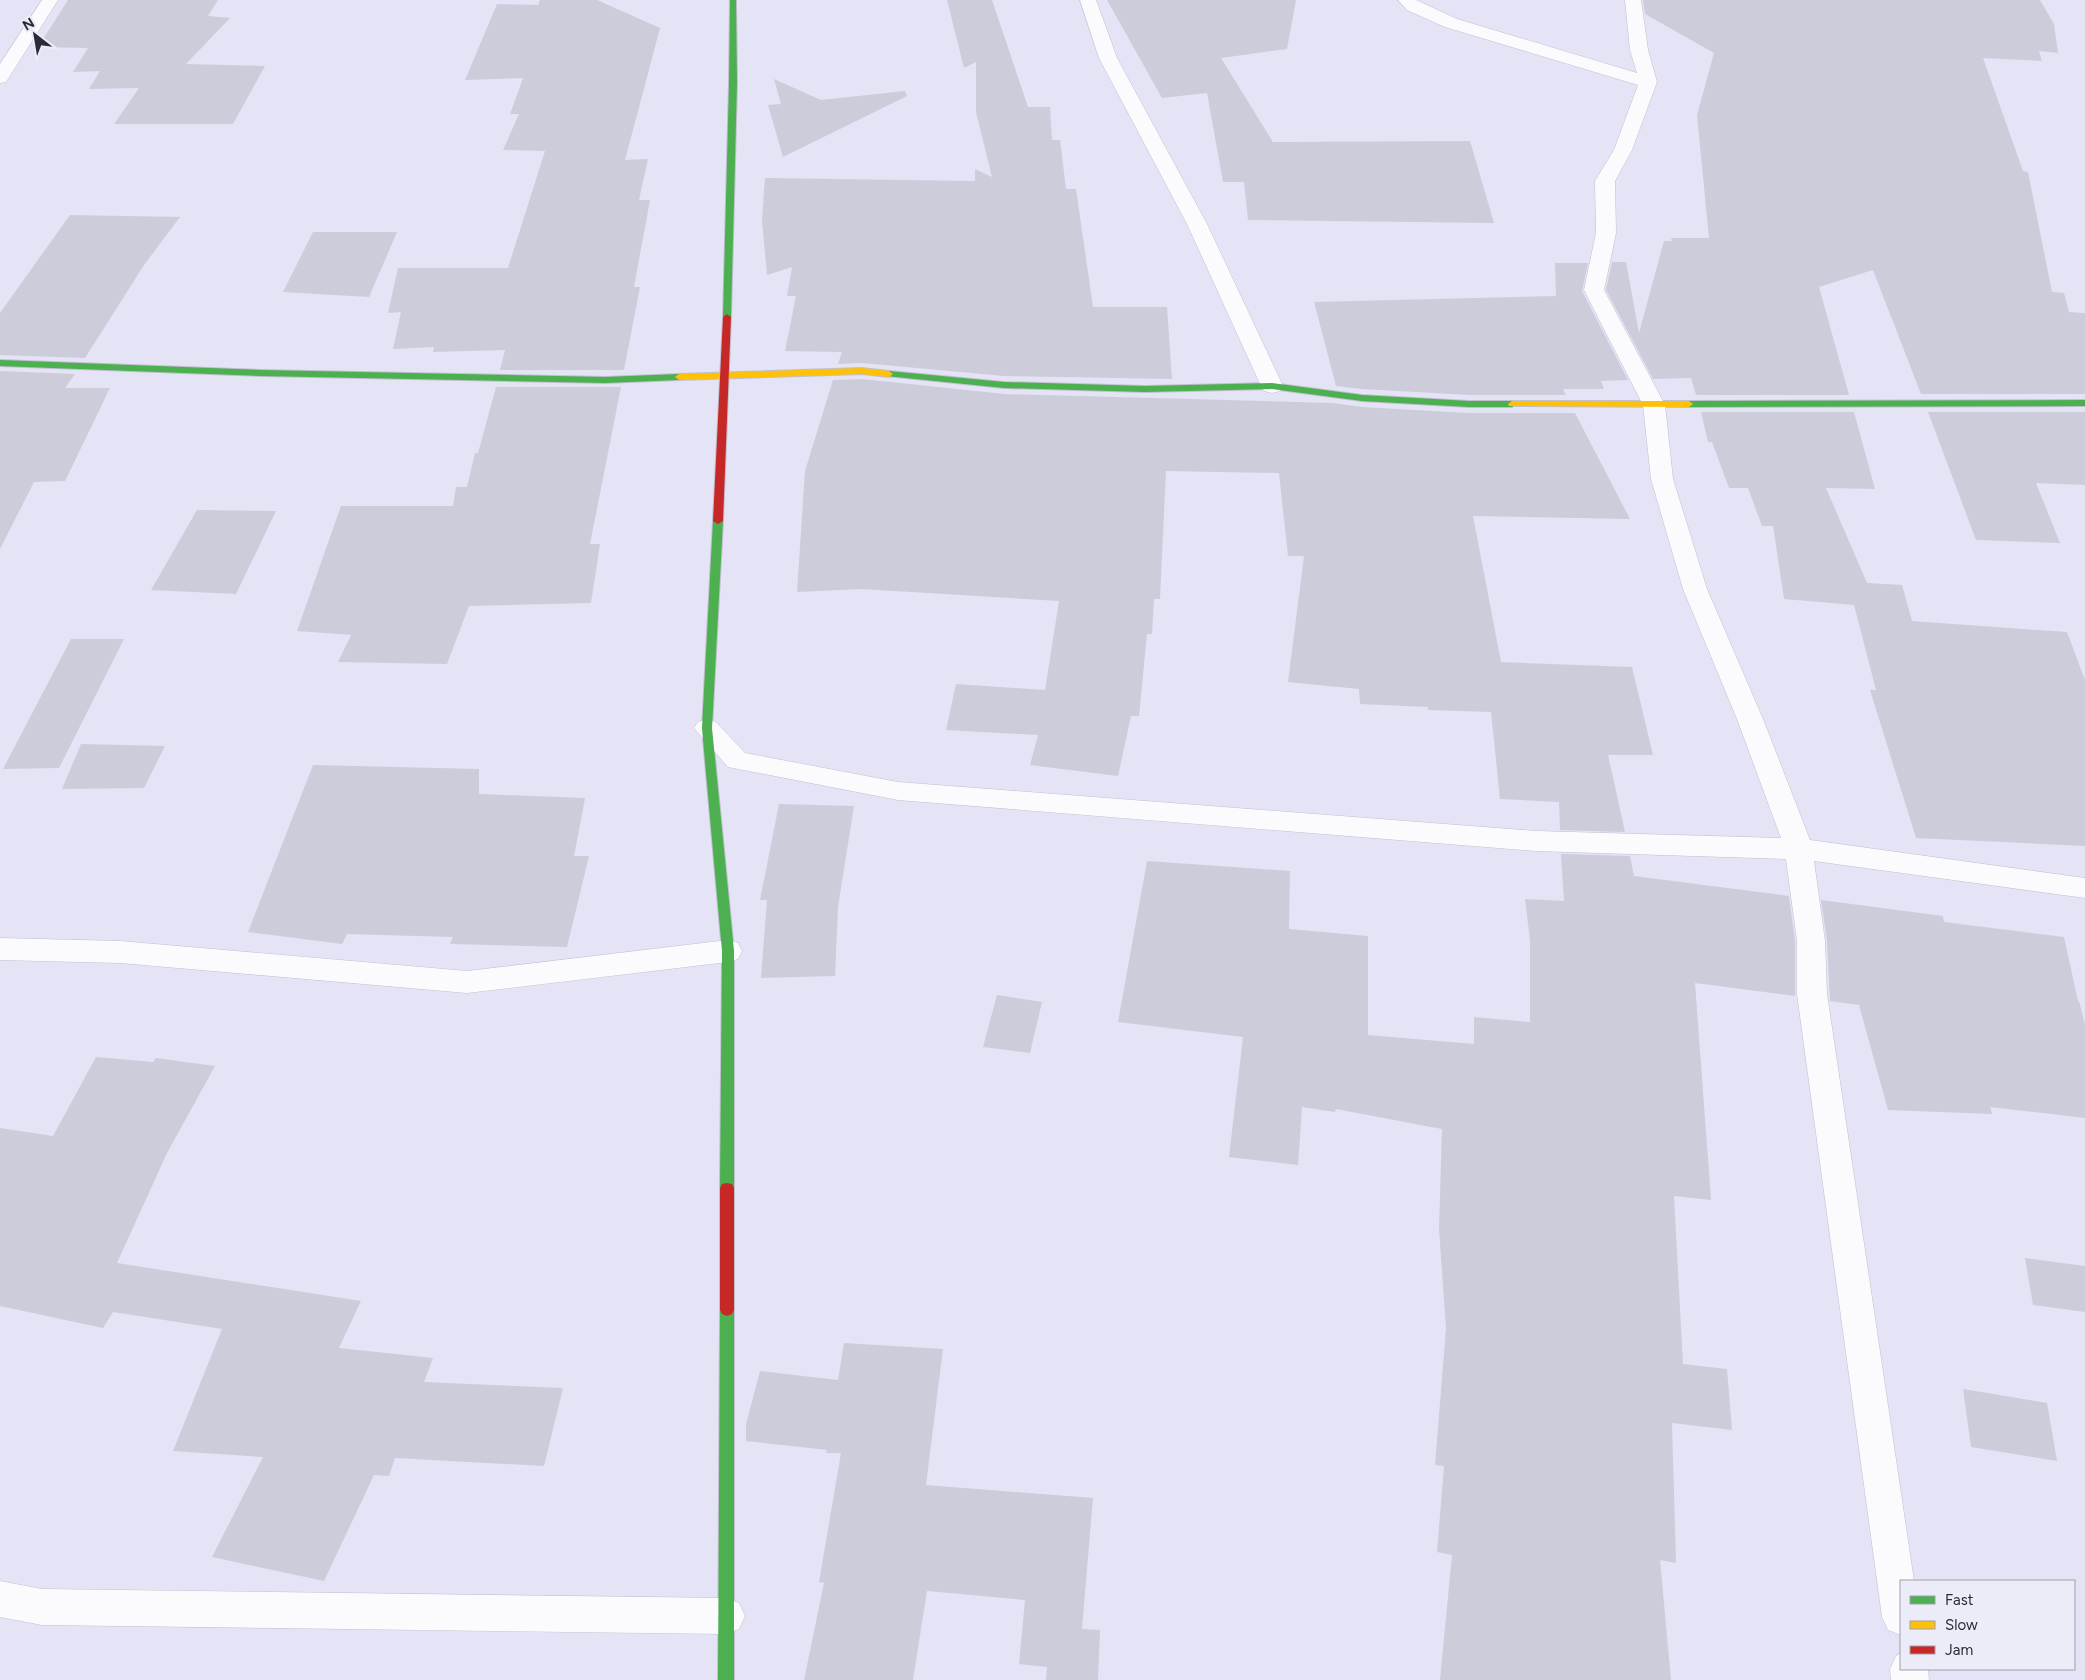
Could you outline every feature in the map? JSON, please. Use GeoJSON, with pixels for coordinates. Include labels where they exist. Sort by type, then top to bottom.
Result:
{"type":"FeatureCollection","features":[{"type":"Feature","properties":{"kind":"street"},"geometry":{"type":"LineString","coordinates":[[0,78],[50,0]]}},
{"type":"Feature","properties":{"kind":"street"},"geometry":{"type":"LineString","coordinates":[[726,1680],[728,952],[707,728],[725,375],[733,0]]}},
{"type":"Feature","properties":{"kind":"street"},"geometry":{"type":"LineString","coordinates":[[1088,0],[1108,58],[1197,224],[1272,386]]}},
{"type":"Feature","properties":{"kind":"street"},"geometry":{"type":"LineString","coordinates":[[1406,0],[1413,6],[1451,23],[1648,82]]}},
{"type":"Feature","properties":{"kind":"street"},"geometry":{"type":"LineString","coordinates":[[1633,0],[1639,50],[1648,82],[1623,150],[1605,180],[1606,233],[1594,290],[1654,405],[1662,479],[1695,589],[1750,719],[1799,849],[1811,941],[1812,994],[1832,1146],[1900,1610]]}},
{"type":"Feature","properties":{"kind":"street"},"geometry":{"type":"LineString","coordinates":[[0,363],[260,373],[605,380],[862,371],[1004,385],[1145,389],[1272,386],[1362,398],[1469,404],[2085,403]]}},
{"type":"Feature","properties":{"kind":"street"},"geometry":{"type":"LineString","coordinates":[[707,728],[737,761],[898,791],[1536,841],[1799,849],[2085,888]]}},
{"type":"Feature","properties":{"kind":"street"},"geometry":{"type":"LineString","coordinates":[[0,949],[120,952],[467,982],[728,952]]}},
{"type":"Feature","properties":{"kind":"street"},"geometry":{"type":"LineString","coordinates":[[0,1599],[42,1607],[726,1616]]}},
{"type":"Feature","properties":{"kind":"building"},"geometry":{"type":"Polygon","coordinates":[[[68,0],[218,0],[208,16],[230,18],[186,64],[265,66],[233,124],[114,124],[139,88],[89,89],[100,71],[73,72],[88,48],[38,47],[68,0]]]}},
{"type":"Feature","properties":{"kind":"building"},"geometry":{"type":"Polygon","coordinates":[[[540,0],[597,0],[660,28],[625,160],[648,159],[639,200],[650,200],[634,287],[640,287],[624,370],[500,370],[505,350],[433,352],[434,347],[393,349],[401,312],[388,313],[398,268],[508,268],[545,151],[503,150],[519,114],[510,114],[523,78],[465,80],[497,4],[538,5],[540,0]]]}},
{"type":"Feature","properties":{"kind":"building"},"geometry":{"type":"Polygon","coordinates":[[[947,0],[992,0],[1028,107],[1050,107],[1052,140],[1060,140],[1066,189],[1076,189],[1093,307],[1167,307],[1172,379],[1004,376],[862,363],[838,364],[842,352],[785,351],[796,296],[787,296],[792,267],[767,275],[762,220],[765,178],[975,181],[975,169],[992,177],[976,112],[976,62],[964,68],[947,0]]]}},
{"type":"Feature","properties":{"kind":"building"},"geometry":{"type":"Polygon","coordinates":[[[1107,0],[1296,0],[1287,49],[1221,58],[1273,142],[1470,141],[1494,223],[1248,220],[1244,182],[1223,182],[1207,93],[1162,98],[1107,0]]]}},
{"type":"Feature","properties":{"kind":"building"},"geometry":{"type":"Polygon","coordinates":[[[1643,0],[2040,0],[2054,24],[2058,53],[2039,51],[2042,61],[1983,58],[2023,171],[2028,172],[2052,292],[2064,293],[2069,312],[2085,313],[2085,394],[1921,394],[1873,270],[1819,287],[1849,395],[1696,395],[1691,378],[1653,379],[1606,290],[1612,262],[1626,262],[1639,333],[1664,241],[1672,241],[1671,238],[1709,238],[1697,115],[1714,53],[1645,14],[1643,0]]]}},
{"type":"Feature","properties":{"kind":"building"},"geometry":{"type":"Polygon","coordinates":[[[774,79],[821,100],[905,91],[907,96],[783,157],[768,105],[781,104],[774,79]]]}},
{"type":"Feature","properties":{"kind":"building"},"geometry":{"type":"Polygon","coordinates":[[[70,215],[180,217],[144,265],[85,358],[0,355],[0,313],[70,215]]]}},
{"type":"Feature","properties":{"kind":"building"},"geometry":{"type":"Polygon","coordinates":[[[313,232],[397,232],[369,297],[283,292],[313,232]]]}},
{"type":"Feature","properties":{"kind":"building"},"geometry":{"type":"Polygon","coordinates":[[[1555,263],[1588,263],[1582,291],[1628,380],[1601,381],[1604,389],[1563,389],[1566,395],[1469,395],[1336,386],[1314,302],[1556,296],[1555,263]]]}},
{"type":"Feature","properties":{"kind":"building"},"geometry":{"type":"Polygon","coordinates":[[[0,371],[75,374],[65,388],[110,388],[65,481],[34,482],[0,549],[0,371]]]}},
{"type":"Feature","properties":{"kind":"building"},"geometry":{"type":"Polygon","coordinates":[[[862,379],[1004,394],[1333,403],[1362,407],[1469,413],[1575,413],[1630,519],[1473,516],[1501,662],[1632,667],[1653,755],[1608,755],[1625,832],[1560,830],[1559,802],[1500,799],[1491,712],[1428,710],[1428,707],[1360,704],[1359,689],[1288,682],[1304,556],[1288,556],[1279,473],[1166,471],[1160,599],[1154,599],[1152,634],[1147,634],[1139,716],[1131,716],[1118,776],[1030,765],[1038,735],[946,730],[956,684],[1045,690],[1059,601],[862,589],[797,592],[805,471],[833,380],[862,379]]]}},
{"type":"Feature","properties":{"kind":"building"},"geometry":{"type":"Polygon","coordinates":[[[496,387],[621,387],[590,544],[600,544],[591,603],[469,606],[447,664],[338,662],[351,635],[297,631],[341,506],[453,506],[456,487],[467,487],[475,453],[478,453],[496,387]]]}},
{"type":"Feature","properties":{"kind":"building"},"geometry":{"type":"Polygon","coordinates":[[[1701,412],[1854,412],[1875,489],[1826,488],[1867,583],[1902,585],[1912,621],[2067,632],[2085,680],[2085,846],[1916,838],[1870,690],[1876,690],[1854,605],[1784,599],[1773,526],[1762,526],[1748,488],[1729,488],[1712,442],[1708,442],[1701,412]]]}},
{"type":"Feature","properties":{"kind":"building"},"geometry":{"type":"Polygon","coordinates":[[[1928,412],[2085,412],[2085,485],[2036,483],[2060,543],[1976,540],[1928,412]]]}},
{"type":"Feature","properties":{"kind":"building"},"geometry":{"type":"Polygon","coordinates":[[[197,510],[276,511],[236,594],[151,590],[197,510]]]}},
{"type":"Feature","properties":{"kind":"building"},"geometry":{"type":"Polygon","coordinates":[[[71,639],[124,639],[59,768],[3,769],[71,639]]]}},
{"type":"Feature","properties":{"kind":"building"},"geometry":{"type":"Polygon","coordinates":[[[81,744],[165,746],[144,788],[62,789],[81,744]]]}},
{"type":"Feature","properties":{"kind":"building"},"geometry":{"type":"Polygon","coordinates":[[[313,765],[479,769],[479,794],[585,798],[574,856],[589,856],[567,947],[450,944],[453,937],[347,934],[342,944],[248,932],[313,765]]]}},
{"type":"Feature","properties":{"kind":"building"},"geometry":{"type":"Polygon","coordinates":[[[779,804],[854,806],[838,907],[835,976],[761,978],[767,900],[760,900],[779,804]]]}},
{"type":"Feature","properties":{"kind":"building"},"geometry":{"type":"Polygon","coordinates":[[[1561,854],[1630,856],[1634,876],[1789,896],[1795,941],[1795,996],[1695,983],[1711,1200],[1674,1196],[1683,1364],[1727,1369],[1732,1430],[1672,1423],[1676,1563],[1660,1560],[1671,1680],[1440,1680],[1452,1555],[1437,1552],[1444,1466],[1435,1465],[1446,1328],[1439,1229],[1442,1129],[1336,1109],[1335,1112],[1302,1107],[1298,1165],[1229,1157],[1243,1037],[1118,1022],[1147,861],[1290,871],[1289,929],[1368,936],[1368,1035],[1474,1044],[1474,1017],[1530,1022],[1530,940],[1525,899],[1564,901],[1561,854]]]}},
{"type":"Feature","properties":{"kind":"building"},"geometry":{"type":"Polygon","coordinates":[[[1821,900],[1943,916],[1944,922],[2064,937],[2085,1025],[2085,1118],[1990,1107],[1992,1114],[1888,1110],[1859,1005],[1830,1001],[1827,941],[1821,900]]]}},
{"type":"Feature","properties":{"kind":"building"},"geometry":{"type":"Polygon","coordinates":[[[997,995],[1042,1002],[1030,1053],[983,1047],[997,995]]]}},
{"type":"Feature","properties":{"kind":"building"},"geometry":{"type":"Polygon","coordinates":[[[96,1057],[153,1062],[156,1058],[215,1066],[167,1153],[117,1263],[361,1301],[339,1348],[433,1358],[424,1382],[563,1388],[544,1466],[395,1458],[389,1476],[374,1475],[324,1581],[212,1557],[263,1457],[173,1451],[222,1329],[113,1312],[103,1328],[0,1306],[0,1128],[53,1136],[96,1057]]]}},
{"type":"Feature","properties":{"kind":"building"},"geometry":{"type":"Polygon","coordinates":[[[2025,1258],[2085,1266],[2085,1312],[2033,1305],[2025,1258]]]}},
{"type":"Feature","properties":{"kind":"building"},"geometry":{"type":"Polygon","coordinates":[[[844,1343],[943,1349],[926,1485],[1093,1498],[1082,1629],[1100,1630],[1098,1680],[1046,1680],[1047,1667],[1019,1664],[1025,1600],[927,1591],[913,1680],[804,1680],[824,1583],[819,1582],[841,1453],[826,1453],[827,1450],[746,1441],[746,1424],[760,1371],[838,1380],[844,1343]]]}},
{"type":"Feature","properties":{"kind":"building"},"geometry":{"type":"Polygon","coordinates":[[[1963,1389],[2047,1403],[2057,1461],[1971,1447],[1963,1389]]]}},
{"type":"Feature","properties":{"kind":"traffic: fast"},"geometry":{"type":"LineString","coordinates":[[727,317],[733,83],[733,0]]}},
{"type":"Feature","properties":{"kind":"traffic: fast"},"geometry":{"type":"LineString","coordinates":[[0,363],[261,373],[605,380],[679,377]]}},
{"type":"Feature","properties":{"kind":"traffic: fast"},"geometry":{"type":"LineString","coordinates":[[889,374],[1004,385],[1145,389],[1272,386],[1362,398],[1469,404],[1512,404]]}},
{"type":"Feature","properties":{"kind":"traffic: fast"},"geometry":{"type":"LineString","coordinates":[[1689,404],[2085,403]]}},
{"type":"Feature","properties":{"kind":"traffic: fast"},"geometry":{"type":"LineString","coordinates":[[718,521],[707,728],[728,951],[727,1188]]}},
{"type":"Feature","properties":{"kind":"traffic: fast"},"geometry":{"type":"LineString","coordinates":[[726,1680],[727,1310]]}},
{"type":"Feature","properties":{"kind":"traffic: slow"},"geometry":{"type":"LineString","coordinates":[[679,377],[862,371],[889,374]]}},
{"type":"Feature","properties":{"kind":"traffic: slow"},"geometry":{"type":"LineString","coordinates":[[1512,404],[1689,404]]}},
{"type":"Feature","properties":{"kind":"traffic: jam"},"geometry":{"type":"LineString","coordinates":[[718,521],[727,317]]}},
{"type":"Feature","properties":{"kind":"traffic: jam"},"geometry":{"type":"LineString","coordinates":[[727,1188],[727,1310]]}}]}
